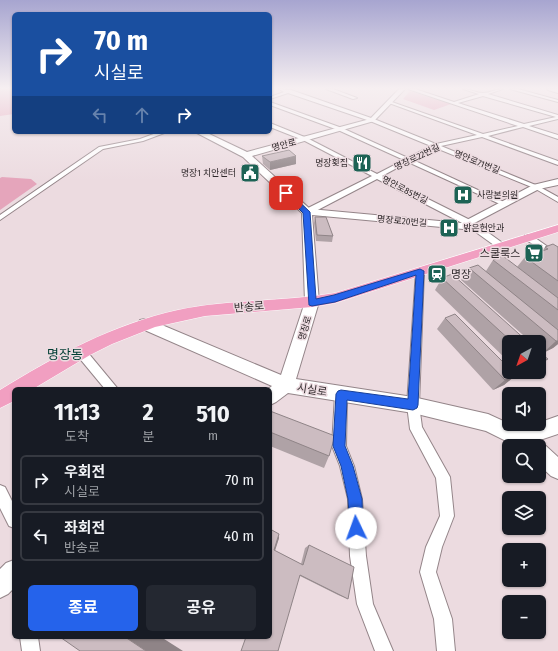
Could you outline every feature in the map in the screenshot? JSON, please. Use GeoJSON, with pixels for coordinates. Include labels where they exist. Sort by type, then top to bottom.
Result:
{"type":"FeatureCollection","features":[{"type":"Feature","properties":{"kind":"main road","name":"명안로"},"geometry":{"type":"LineString","coordinates":[[246,155],[372,120]]}},
{"type":"Feature","properties":{"kind":"main road"},"geometry":{"type":"LineString","coordinates":[[203,134],[246,155],[307,212]]}},
{"type":"Feature","properties":{"kind":"main road","name":"명장로20번길"},"geometry":{"type":"LineString","coordinates":[[307,212],[463,226],[536,187],[558,182]]}},
{"type":"Feature","properties":{"kind":"main road","name":"명장로"},"geometry":{"type":"LineString","coordinates":[[286,385],[312,302],[307,212]]}},
{"type":"Feature","properties":{"kind":"main road","name":"반송로"},"geometry":{"type":"LineString","coordinates":[[24,387],[80,351],[110,336],[145,324],[188,313],[312,302],[335,298],[558,228]]}},
{"type":"Feature","properties":{"kind":"main road","name":"시실로"},"geometry":{"type":"LineString","coordinates":[[145,324],[286,385],[413,405],[488,423],[520,439]]}},
{"type":"Feature","properties":{"kind":"main road"},"geometry":{"type":"LineString","coordinates":[[272,396],[286,385]]}},
{"type":"Feature","properties":{"kind":"main road","name":"반송로"},"geometry":{"type":"LineString","coordinates":[[0,400],[12,393]]}},
{"type":"Feature","properties":{"kind":"main road"},"geometry":{"type":"LineString","coordinates":[[532,439],[558,425]]}},
{"type":"Feature","properties":{"kind":"main road"},"geometry":{"type":"LineString","coordinates":[[546,459],[558,469]]}},
{"type":"Feature","properties":{"kind":"main road"},"geometry":{"type":"LineString","coordinates":[[0,586],[12,573]]}},
{"type":"Feature","properties":{"kind":"street"},"geometry":{"type":"LineString","coordinates":[[314,119],[340,129],[504,204]]}},
{"type":"Feature","properties":{"kind":"street"},"geometry":{"type":"LineString","coordinates":[[439,119],[558,162]]}},
{"type":"Feature","properties":{"kind":"street"},"geometry":{"type":"LineString","coordinates":[[505,119],[558,136]]}},
{"type":"Feature","properties":{"kind":"street","name":"명장로22번길"},"geometry":{"type":"LineString","coordinates":[[307,212],[436,146],[548,119]]}},
{"type":"Feature","properties":{"kind":"street","name":"명안로71번길"},"geometry":{"type":"LineString","coordinates":[[372,120],[536,187],[558,200]]}},
{"type":"Feature","properties":{"kind":"street","name":"명안로85번길"},"geometry":{"type":"LineString","coordinates":[[272,126],[305,139],[469,223],[502,246]]}},
{"type":"Feature","properties":{"kind":"street"},"geometry":{"type":"LineString","coordinates":[[0,218],[57,177],[102,148],[141,140],[158,134]]}},
{"type":"Feature","properties":{"kind":"street"},"geometry":{"type":"LineString","coordinates":[[528,237],[558,258]]}},
{"type":"Feature","properties":{"kind":"street"},"geometry":{"type":"LineString","coordinates":[[420,271],[413,405],[416,429],[443,477],[447,516],[434,547],[428,572],[443,619],[446,651]]}},
{"type":"Feature","properties":{"kind":"street"},"geometry":{"type":"LineString","coordinates":[[80,351],[110,387]]}},
{"type":"Feature","properties":{"kind":"street"},"geometry":{"type":"LineString","coordinates":[[341,394],[339,446],[347,466],[355,499],[358,556],[365,604],[384,651]]}},
{"type":"Feature","properties":{"kind":"street"},"geometry":{"type":"LineString","coordinates":[[0,492],[12,517]]}},
{"type":"Feature","properties":{"kind":"street"},"geometry":{"type":"LineString","coordinates":[[29,639],[32,651]]}},
{"type":"Feature","properties":{"kind":"shaded area"},"geometry":{"type":"Polygon","coordinates":[[[0,178],[31,179],[37,184],[0,210],[0,178]]]}},
{"type":"Feature","properties":{"kind":"building"},"geometry":{"type":"Polygon","coordinates":[[[289,150],[296,156],[270,162],[262,156],[289,150]]]}},
{"type":"Feature","properties":{"kind":"building"},"geometry":{"type":"Polygon","coordinates":[[[315,217],[326,217],[333,236],[317,235],[315,217]]]}},
{"type":"Feature","properties":{"kind":"building"},"geometry":{"type":"Polygon","coordinates":[[[553,244],[558,247],[558,281],[525,257],[548,249],[545,247],[553,244]]]}},
{"type":"Feature","properties":{"kind":"building"},"geometry":{"type":"Polygon","coordinates":[[[503,256],[558,298],[558,310],[493,260],[503,256]]]}},
{"type":"Feature","properties":{"kind":"building"},"geometry":{"type":"Polygon","coordinates":[[[478,265],[558,330],[558,341],[556,341],[469,268],[478,265]]]}},
{"type":"Feature","properties":{"kind":"building"},"geometry":{"type":"Polygon","coordinates":[[[452,274],[520,335],[504,335],[442,278],[452,274]]]}},
{"type":"Feature","properties":{"kind":"building"},"geometry":{"type":"Polygon","coordinates":[[[455,314],[502,361],[502,377],[445,318],[455,314]]]}},
{"type":"Feature","properties":{"kind":"building"},"geometry":{"type":"Polygon","coordinates":[[[272,412],[335,436],[329,456],[272,433],[272,412]]]}},
{"type":"Feature","properties":{"kind":"building"},"geometry":{"type":"Polygon","coordinates":[[[272,530],[279,534],[274,550],[303,565],[309,545],[354,567],[348,599],[300,575],[278,651],[241,651],[245,639],[272,639],[272,530]]]}},
{"type":"Feature","properties":{"kind":"building"},"geometry":{"type":"Polygon","coordinates":[[[63,639],[128,639],[146,651],[80,651],[63,639]]]}},
{"type":"Feature","properties":{"kind":"place","name":"명장횟집"},"geometry":{"type":"Point","coordinates":[362,163]}},
{"type":"Feature","properties":{"kind":"place","name":"명장1 치안센터"},"geometry":{"type":"Point","coordinates":[250,173]}},
{"type":"Feature","properties":{"kind":"place","name":"사랑본의원"},"geometry":{"type":"Point","coordinates":[463,195]}},
{"type":"Feature","properties":{"kind":"place","name":"밝은현안과"},"geometry":{"type":"Point","coordinates":[449,228]}},
{"type":"Feature","properties":{"kind":"place","name":"스쿨룩스"},"geometry":{"type":"Point","coordinates":[534,253]}},
{"type":"Feature","properties":{"kind":"place","name":"명장"},"geometry":{"type":"Point","coordinates":[437,274]}},
{"type":"Feature","properties":{"kind":"district","name":"명장동"},"geometry":{"type":"Point","coordinates":[65,354]}},
{"type":"Feature","properties":{"kind":"route"},"geometry":{"type":"LineString","coordinates":[[286,193],[307,212],[312,302],[335,298],[420,271],[413,405],[341,394],[339,446],[347,466],[355,499],[356,528]]}}]}
